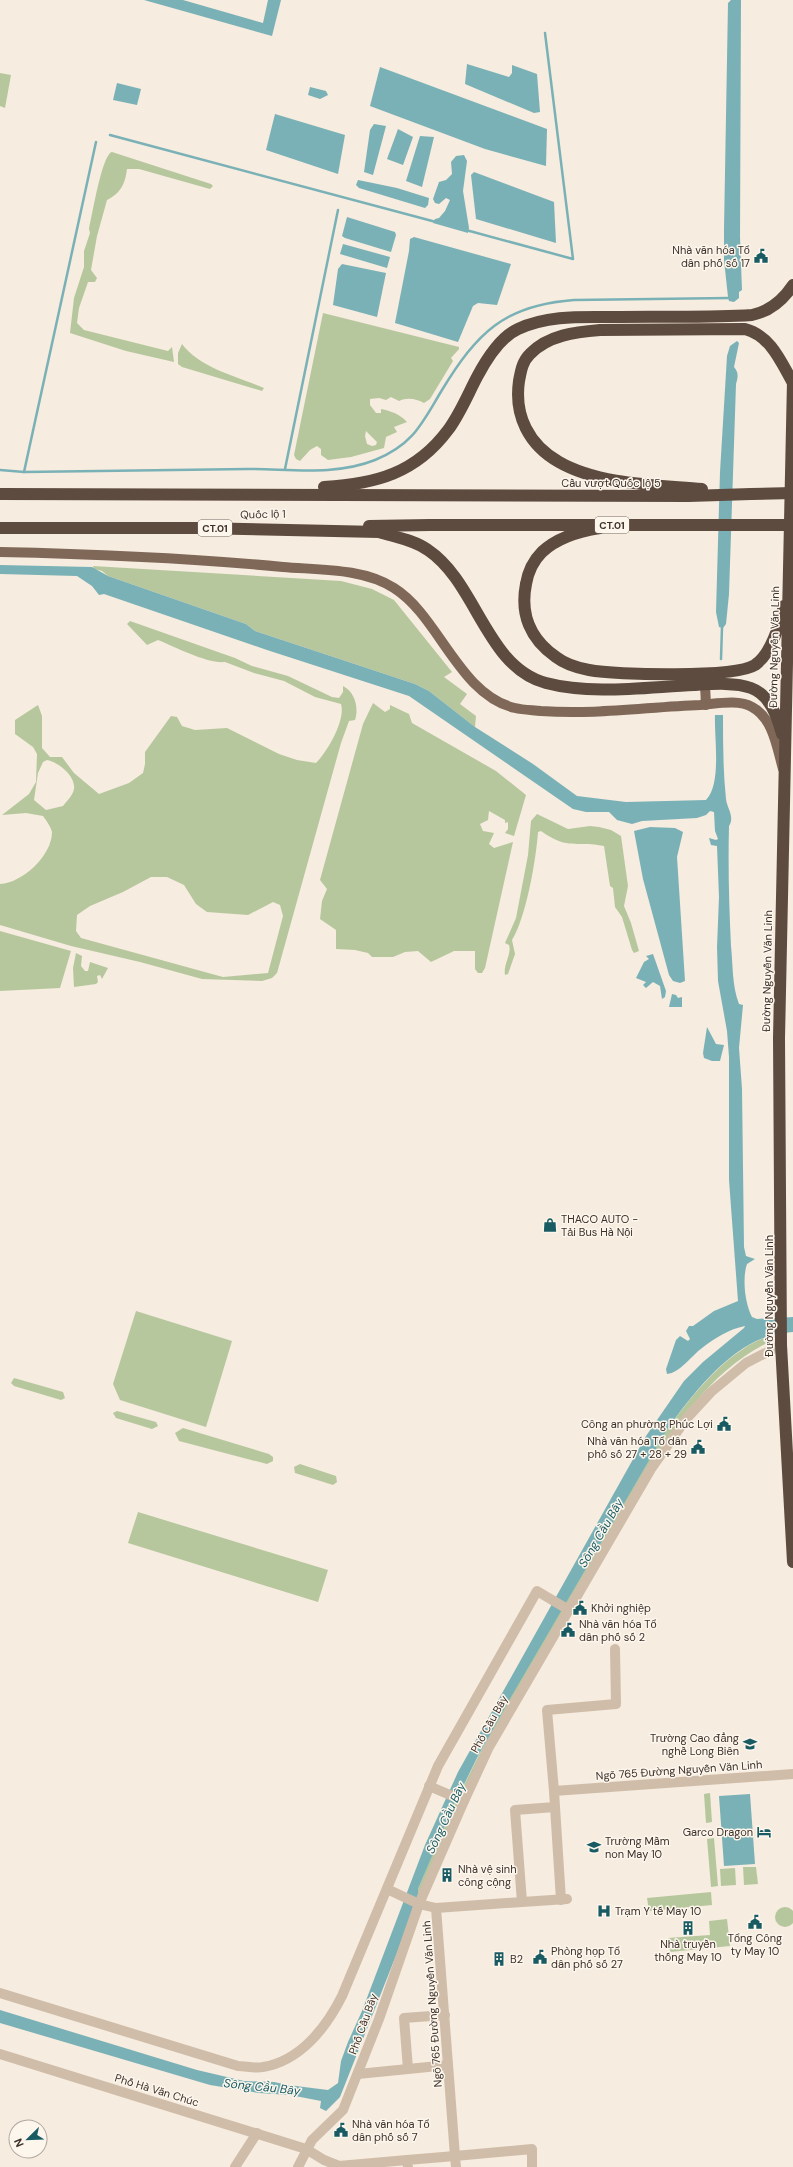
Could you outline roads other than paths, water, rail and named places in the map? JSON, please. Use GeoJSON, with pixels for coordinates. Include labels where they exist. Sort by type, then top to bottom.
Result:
{"type":"FeatureCollection","features":[{"type":"Feature","properties":{"kind":"highway"},"geometry":{"type":"LineString","coordinates":[[194,494],[352,486],[392,476],[415,464],[449,429],[483,366],[498,347],[516,330],[539,321],[570,317],[752,315],[764,312],[776,304],[793,285]]}},
{"type":"Feature","properties":{"kind":"highway"},"geometry":{"type":"LineString","coordinates":[[751,494],[629,482],[588,474],[560,463],[542,450],[529,436],[521,418],[518,402],[518,390],[521,367],[530,354],[541,345],[557,337],[579,332],[600,330],[739,329],[752,331],[761,336],[776,351],[793,382]]}},
{"type":"Feature","properties":{"kind":"highway","name":"Đường Nguyễn Văn Linh"},"geometry":{"type":"LineString","coordinates":[[793,382],[779,1038],[782,1306],[781,1345],[793,1562]]}},
{"type":"Feature","properties":{"kind":"highway","name":"Cầu vượt Quốc lộ 5"},"geometry":{"type":"LineString","coordinates":[[430,495],[689,496],[793,493]]}},
{"type":"Feature","properties":{"kind":"highway","name":"Quốc lộ 1"},"geometry":{"type":"LineString","coordinates":[[0,494],[430,495]]}},
{"type":"Feature","properties":{"kind":"highway"},"geometry":{"type":"LineString","coordinates":[[690,525],[600,528],[564,538],[542,552],[530,569],[523,596],[523,608],[526,620],[540,644],[556,658],[578,668],[623,674],[734,672],[748,669],[763,658],[778,627],[789,586]]}},
{"type":"Feature","properties":{"kind":"highway","name":"Quốc lộ 1"},"geometry":{"type":"LineString","coordinates":[[0,528],[690,525]]}},
{"type":"Feature","properties":{"kind":"highway","name":"CT.01"},"geometry":{"type":"LineString","coordinates":[[690,525],[793,525]]}},
{"type":"Feature","properties":{"kind":"highway"},"geometry":{"type":"LineString","coordinates":[[196,528],[379,532],[405,539],[427,549],[446,565],[463,588],[501,650],[517,669],[544,682],[571,689],[705,685],[741,686],[751,688],[760,693],[775,713],[785,743]]}},
{"type":"Feature","properties":{"kind":"main road"},"geometry":{"type":"LineString","coordinates":[[0,552],[62,553],[239,563],[348,573],[386,583],[404,596],[427,622],[465,674],[489,695],[515,708],[557,712],[706,704],[740,704],[751,706],[760,713],[773,735],[784,774]]}},
{"type":"Feature","properties":{"kind":"main road"},"geometry":{"type":"LineString","coordinates":[[705,685],[706,704]]}},
{"type":"Feature","properties":{"kind":"street","name":"Phố Cầu Bây"},"geometry":{"type":"LineString","coordinates":[[298,2167],[306,2149],[322,2130],[343,2110],[358,2074],[419,1904],[489,1747],[658,1457],[686,1419],[708,1395],[736,1370],[781,1345]]}},
{"type":"Feature","properties":{"kind":"street"},"geometry":{"type":"LineString","coordinates":[[0,1993],[238,2066],[262,2068],[279,2063],[307,2046],[333,2013],[342,1996],[429,1786],[453,1738],[536,1591],[569,1610]]}},
{"type":"Feature","properties":{"kind":"street"},"geometry":{"type":"LineString","coordinates":[[522,1902],[515,1810],[555,1807],[547,1710],[616,1704],[615,1649]]}},
{"type":"Feature","properties":{"kind":"street","name":"Ngõ 765 Đường Nguyễn Văn Linh"},"geometry":{"type":"LineString","coordinates":[[554,1791],[793,1774]]}},
{"type":"Feature","properties":{"kind":"street"},"geometry":{"type":"LineString","coordinates":[[429,1786],[464,1801]]}},
{"type":"Feature","properties":{"kind":"street","name":"Ngõ 765 Đường Nguyễn Văn Linh"},"geometry":{"type":"LineString","coordinates":[[456,2167],[436,1908],[564,1900],[555,1807]]}},
{"type":"Feature","properties":{"kind":"street"},"geometry":{"type":"LineString","coordinates":[[387,1889],[419,1904],[436,1908]]}},
{"type":"Feature","properties":{"kind":"street"},"geometry":{"type":"LineString","coordinates":[[408,2069],[404,2018],[445,2015]]}},
{"type":"Feature","properties":{"kind":"street","name":"Phố Hà Văn Chúc"},"geometry":{"type":"LineString","coordinates":[[0,2054],[306,2149],[324,2160],[339,2166],[407,2164]]}},
{"type":"Feature","properties":{"kind":"street"},"geometry":{"type":"LineString","coordinates":[[358,2074],[448,2065]]}},
{"type":"Feature","properties":{"kind":"street"},"geometry":{"type":"LineString","coordinates":[[235,2167],[257,2133]]}},
{"type":"Feature","properties":{"kind":"street"},"geometry":{"type":"LineString","coordinates":[[407,2164],[455,2156],[532,2149],[532,2167]]}},
{"type":"Feature","properties":{"kind":"water"},"geometry":{"type":"Polygon","coordinates":[[[144,0],[183,0],[263,23],[268,0],[281,0],[272,36],[144,0]]]}},
{"type":"Feature","properties":{"kind":"water"},"geometry":{"type":"Polygon","coordinates":[[[731,0],[741,0],[740,237],[742,290],[739,292],[739,298],[734,302],[729,301],[728,297],[724,260],[728,3],[731,0]]]}},
{"type":"Feature","properties":{"kind":"water"},"geometry":{"type":"Polygon","coordinates":[[[467,64],[509,77],[512,73],[512,65],[537,74],[540,112],[534,113],[465,84],[467,64]]]}},
{"type":"Feature","properties":{"kind":"water"},"geometry":{"type":"Polygon","coordinates":[[[380,67],[547,129],[546,166],[485,149],[370,106],[380,67]]]}},
{"type":"Feature","properties":{"kind":"water"},"geometry":{"type":"Polygon","coordinates":[[[117,83],[141,89],[137,105],[113,100],[117,83]]]}},
{"type":"Feature","properties":{"kind":"water"},"geometry":{"type":"Polygon","coordinates":[[[310,87],[326,91],[328,95],[320,99],[308,95],[310,87]]]}},
{"type":"Feature","properties":{"kind":"water"},"geometry":{"type":"Polygon","coordinates":[[[275,114],[345,135],[338,174],[266,150],[275,114]]]}},
{"type":"Feature","properties":{"kind":"water"},"geometry":{"type":"Polygon","coordinates":[[[374,124],[386,126],[373,175],[364,172],[370,130],[374,124]]]}},
{"type":"Feature","properties":{"kind":"water"},"geometry":{"type":"Polygon","coordinates":[[[398,129],[413,137],[403,165],[387,159],[398,129]]]}},
{"type":"Feature","properties":{"kind":"water"},"geometry":{"type":"Polygon","coordinates":[[[420,136],[434,137],[422,187],[406,181],[420,136]]]}},
{"type":"Feature","properties":{"kind":"water"},"geometry":{"type":"Polygon","coordinates":[[[464,155],[467,161],[463,191],[469,228],[468,233],[433,223],[435,219],[439,218],[445,211],[450,200],[446,198],[439,204],[435,203],[433,199],[439,182],[446,180],[452,174],[451,162],[456,156],[464,155]]]}},
{"type":"Feature","properties":{"kind":"water"},"geometry":{"type":"Polygon","coordinates":[[[474,172],[554,202],[556,243],[476,219],[471,175],[474,172]]]}},
{"type":"Feature","properties":{"kind":"water"},"geometry":{"type":"Polygon","coordinates":[[[358,180],[397,188],[429,198],[428,205],[425,208],[359,188],[356,185],[358,180]]]}},
{"type":"Feature","properties":{"kind":"water"},"geometry":{"type":"Polygon","coordinates":[[[347,217],[395,232],[396,235],[391,252],[342,236],[347,217]]]}},
{"type":"Feature","properties":{"kind":"water"},"geometry":{"type":"Polygon","coordinates":[[[414,237],[511,264],[497,305],[478,303],[473,306],[458,342],[395,323],[410,239],[414,237]]]}},
{"type":"Feature","properties":{"kind":"water"},"geometry":{"type":"Polygon","coordinates":[[[343,244],[390,257],[387,268],[340,254],[343,244]]]}},
{"type":"Feature","properties":{"kind":"water"},"geometry":{"type":"Polygon","coordinates":[[[342,264],[386,273],[377,317],[333,305],[338,269],[342,264]]]}},
{"type":"Feature","properties":{"kind":"water"},"geometry":{"type":"Polygon","coordinates":[[[737,341],[739,343],[734,367],[738,375],[736,384],[729,594],[726,624],[723,628],[719,627],[716,612],[720,472],[727,356],[730,346],[737,341]]]}},
{"type":"Feature","properties":{"kind":"water","name":"Sông Cầu Bây"},"geometry":{"type":"Polygon","coordinates":[[[0,565],[92,567],[108,576],[246,624],[255,631],[415,684],[429,691],[475,727],[533,764],[577,796],[626,802],[706,800],[711,793],[716,772],[715,715],[723,715],[725,788],[731,819],[729,826],[729,901],[733,975],[739,1004],[743,1005],[739,1048],[742,1089],[744,1247],[746,1256],[755,1259],[747,1264],[745,1270],[745,1291],[752,1317],[757,1319],[793,1317],[793,1332],[772,1335],[754,1342],[739,1351],[712,1374],[700,1387],[668,1428],[477,1758],[452,1809],[418,1889],[418,1895],[397,1953],[340,2097],[326,2111],[320,2108],[321,2101],[290,2095],[259,2093],[210,2085],[0,2023],[0,2010],[197,2070],[244,2081],[274,2082],[328,2090],[338,2083],[341,2061],[348,2042],[362,2011],[425,1845],[458,1772],[646,1436],[684,1381],[703,1362],[745,1326],[733,1329],[717,1337],[698,1351],[677,1370],[667,1374],[666,1369],[676,1340],[680,1336],[688,1341],[690,1339],[686,1331],[689,1326],[693,1326],[714,1311],[738,1301],[729,1180],[729,1057],[727,1031],[718,981],[717,947],[719,897],[717,846],[711,845],[709,838],[716,840],[718,839],[715,831],[714,812],[710,811],[706,815],[697,818],[642,821],[632,824],[617,820],[609,812],[586,812],[573,809],[409,696],[267,650],[104,594],[99,595],[92,586],[77,576],[0,574],[0,565]]]}},
{"type":"Feature","properties":{"kind":"water"},"geometry":{"type":"Polygon","coordinates":[[[650,827],[675,828],[683,832],[677,857],[685,981],[680,983],[673,981],[669,975],[643,879],[634,831],[650,827]]]}},
{"type":"Feature","properties":{"kind":"water"},"geometry":{"type":"Polygon","coordinates":[[[653,954],[666,991],[665,997],[662,999],[660,986],[653,982],[646,988],[643,985],[646,982],[636,978],[644,962],[649,959],[646,956],[653,954]]]}},
{"type":"Feature","properties":{"kind":"water"},"geometry":{"type":"Polygon","coordinates":[[[672,994],[676,995],[678,998],[682,997],[682,1007],[669,1007],[672,994]]]}},
{"type":"Feature","properties":{"kind":"water"},"geometry":{"type":"Polygon","coordinates":[[[707,1027],[716,1044],[724,1045],[720,1061],[712,1061],[704,1058],[703,1053],[707,1027]]]}},
{"type":"Feature","properties":{"kind":"water"},"geometry":{"type":"Polygon","coordinates":[[[750,1794],[755,1864],[724,1866],[719,1796],[750,1794]]]}},
{"type":"Feature","properties":{"kind":"waterway"},"geometry":{"type":"LineString","coordinates":[[466,230],[573,259],[545,33]]}},
{"type":"Feature","properties":{"kind":"waterway"},"geometry":{"type":"LineString","coordinates":[[110,135],[436,222]]}},
{"type":"Feature","properties":{"kind":"waterway"},"geometry":{"type":"LineString","coordinates":[[24,472],[96,142]]}},
{"type":"Feature","properties":{"kind":"waterway"},"geometry":{"type":"LineString","coordinates":[[285,469],[338,210]]}},
{"type":"Feature","properties":{"kind":"waterway"},"geometry":{"type":"LineString","coordinates":[[0,470],[24,472],[248,469],[329,470],[360,465],[388,454],[408,440],[416,431],[455,370],[468,353],[481,338],[495,326],[511,316],[529,308],[550,303],[574,300],[730,298]]}},
{"type":"Feature","properties":{"kind":"waterway"},"geometry":{"type":"LineString","coordinates":[[721,659],[722,627]]}},
{"type":"Feature","properties":{"kind":"place","name":"Nhà văn hóa Tổ dân phố số 17"},"geometry":{"type":"Point","coordinates":[761,256]}},
{"type":"Feature","properties":{"kind":"place","name":"THACO AUTO - Tải Bus Hà Nội"},"geometry":{"type":"Point","coordinates":[550,1225]}},
{"type":"Feature","properties":{"kind":"place","name":"Công an phường Phúc Lợi"},"geometry":{"type":"Point","coordinates":[724,1424]}},
{"type":"Feature","properties":{"kind":"place","name":"Nhà văn hóa Tổ dân phố số 27 + 28 + 29"},"geometry":{"type":"Point","coordinates":[698,1447]}},
{"type":"Feature","properties":{"kind":"place","name":"Khởi nghiệp"},"geometry":{"type":"Point","coordinates":[580,1608]}},
{"type":"Feature","properties":{"kind":"place","name":"Nhà văn hóa Tổ dân phố số 2"},"geometry":{"type":"Point","coordinates":[568,1630]}},
{"type":"Feature","properties":{"kind":"place","name":"Trường Cao đẳng nghề Long Biên"},"geometry":{"type":"Point","coordinates":[750,1744]}},
{"type":"Feature","properties":{"kind":"place","name":"Garco Dragon"},"geometry":{"type":"Point","coordinates":[764,1832]}},
{"type":"Feature","properties":{"kind":"place","name":"Trường Mầm non May 10"},"geometry":{"type":"Point","coordinates":[594,1847]}},
{"type":"Feature","properties":{"kind":"place","name":"Nhà vệ sinh công cộng"},"geometry":{"type":"Point","coordinates":[447,1875]}},
{"type":"Feature","properties":{"kind":"place","name":"Trạm Y tế May 10"},"geometry":{"type":"Point","coordinates":[604,1911]}},
{"type":"Feature","properties":{"kind":"place","name":"Tổng Công ty May 10"},"geometry":{"type":"Point","coordinates":[755,1922]}},
{"type":"Feature","properties":{"kind":"place","name":"Nhà truyền thống May 10"},"geometry":{"type":"Point","coordinates":[688,1928]}},
{"type":"Feature","properties":{"kind":"place","name":"Phòng họp Tổ dân phố số 27"},"geometry":{"type":"Point","coordinates":[540,1957]}},
{"type":"Feature","properties":{"kind":"place","name":"B2"},"geometry":{"type":"Point","coordinates":[499,1959]}},
{"type":"Feature","properties":{"kind":"place","name":"Nhà văn hóa Tổ dân phố số 7"},"geometry":{"type":"Point","coordinates":[341,2130]}}]}
